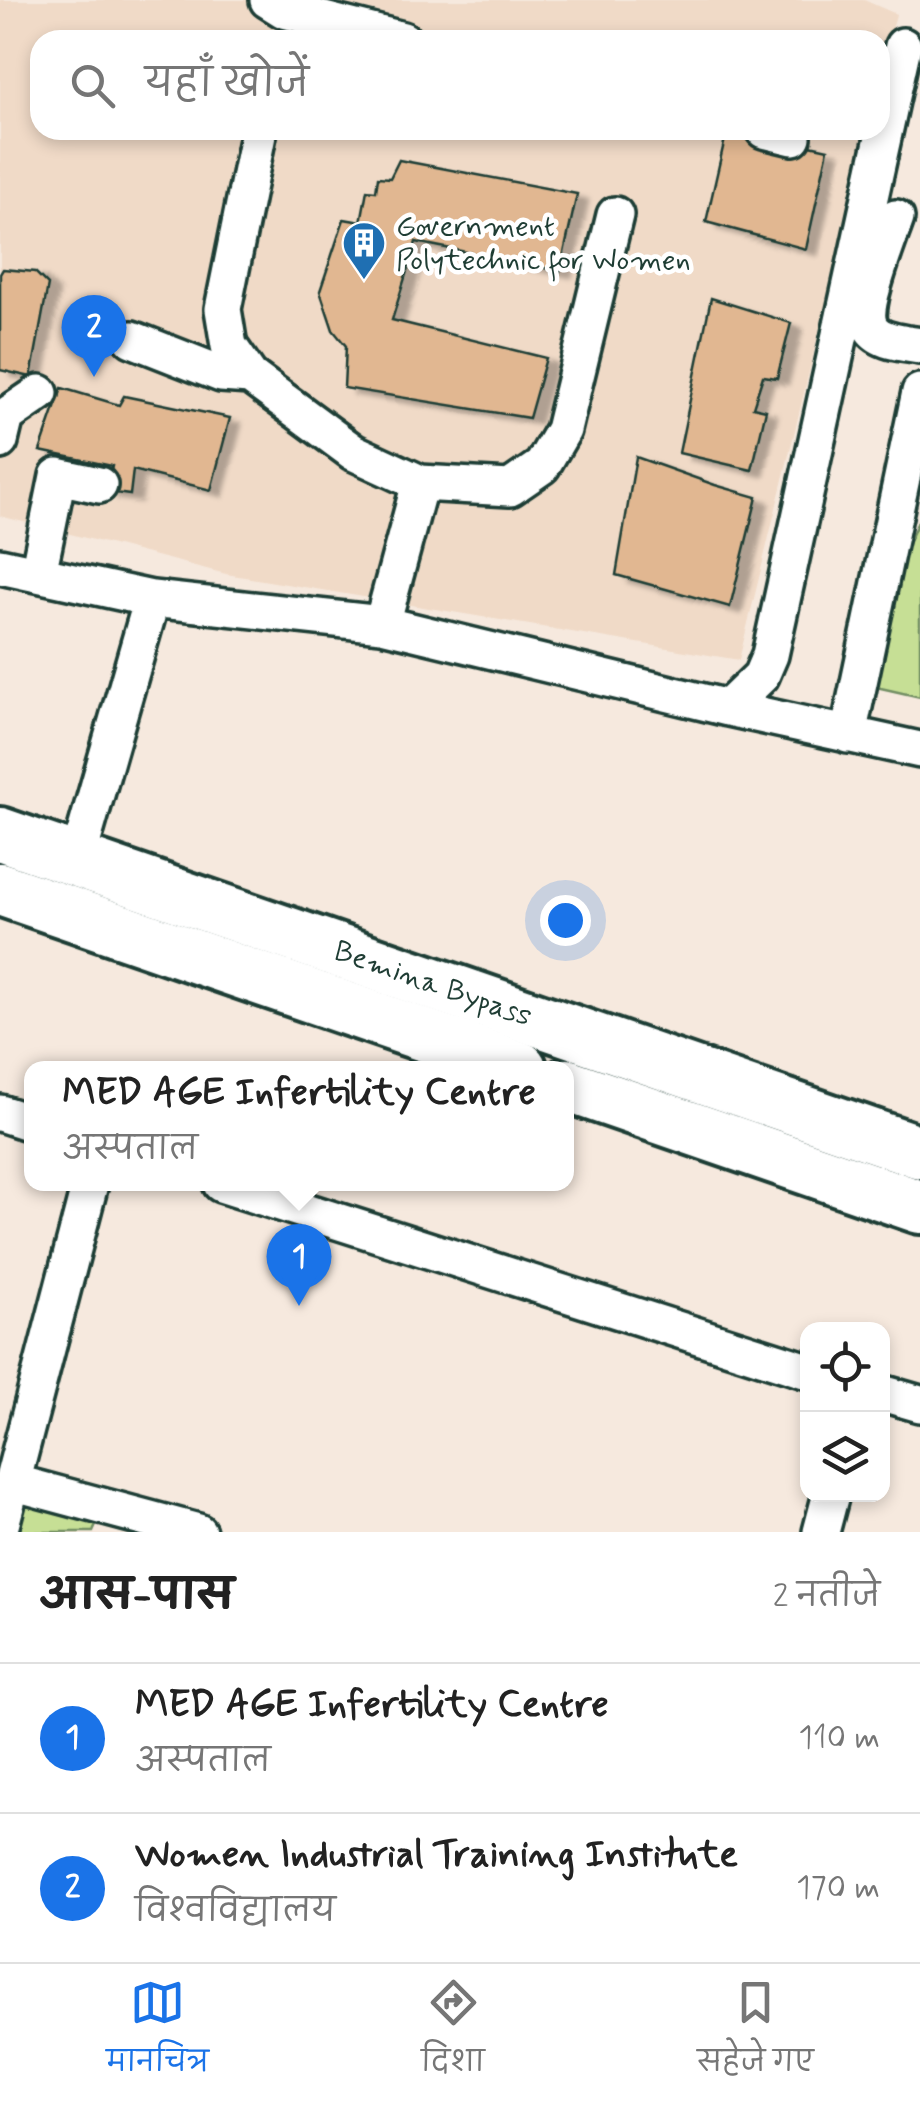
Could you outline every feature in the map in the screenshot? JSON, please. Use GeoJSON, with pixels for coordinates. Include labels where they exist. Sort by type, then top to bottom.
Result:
{"type":"FeatureCollection","features":[{"type":"Feature","properties":{"kind":"highway","name":"Bemina Bypass"},"geometry":{"type":"LineString","coordinates":[[0,834],[920,1152]]}},
{"type":"Feature","properties":{"kind":"highway","name":"Bemina Bypass"},"geometry":{"type":"LineString","coordinates":[[0,888],[500,1061]]}},
{"type":"Feature","properties":{"kind":"highway"},"geometry":{"type":"LineString","coordinates":[[574,1087],[920,1207]]}},
{"type":"Feature","properties":{"kind":"street"},"geometry":{"type":"LineString","coordinates":[[279,13],[356,30]]}},
{"type":"Feature","properties":{"kind":"street"},"geometry":{"type":"LineString","coordinates":[[890,110],[904,46]]}},
{"type":"Feature","properties":{"kind":"street"},"geometry":{"type":"LineString","coordinates":[[257,140],[223,309],[229,346],[250,376],[353,452],[420,483],[510,488],[542,466],[563,430],[616,214]]}},
{"type":"Feature","properties":{"kind":"street"},"geometry":{"type":"LineString","coordinates":[[728,708],[761,676],[770,655],[883,140]]}},
{"type":"Feature","properties":{"kind":"street"},"geometry":{"type":"LineString","coordinates":[[896,218],[874,281],[868,316],[870,326],[880,336],[920,346]]}},
{"type":"Feature","properties":{"kind":"street"},"geometry":{"type":"LineString","coordinates":[[132,339],[222,374],[250,376]]}},
{"type":"Feature","properties":{"kind":"street"},"geometry":{"type":"LineString","coordinates":[[848,735],[920,392]]}},
{"type":"Feature","properties":{"kind":"street"},"geometry":{"type":"LineString","coordinates":[[0,441],[6,416],[40,393]]}},
{"type":"Feature","properties":{"kind":"street"},"geometry":{"type":"LineString","coordinates":[[38,574],[58,476],[99,485]]}},
{"type":"Feature","properties":{"kind":"street"},"geometry":{"type":"LineString","coordinates":[[382,624],[420,483]]}},
{"type":"Feature","properties":{"kind":"street"},"geometry":{"type":"LineString","coordinates":[[0,566],[152,599],[382,624],[920,750]]}},
{"type":"Feature","properties":{"kind":"street"},"geometry":{"type":"LineString","coordinates":[[77,861],[152,599]]}},
{"type":"Feature","properties":{"kind":"street"},"geometry":{"type":"LineString","coordinates":[[0,1112],[24,1120]]}},
{"type":"Feature","properties":{"kind":"street"},"geometry":{"type":"LineString","coordinates":[[0,1528],[88,1191]]}},
{"type":"Feature","properties":{"kind":"street"},"geometry":{"type":"LineString","coordinates":[[244,1191],[800,1368]]}},
{"type":"Feature","properties":{"kind":"street"},"geometry":{"type":"LineString","coordinates":[[890,1396],[920,1404]]}},
{"type":"Feature","properties":{"kind":"street"},"geometry":{"type":"LineString","coordinates":[[12,1482],[198,1532]]}},
{"type":"Feature","properties":{"kind":"street"},"geometry":{"type":"LineString","coordinates":[[821,1532],[829,1502]]}},
{"type":"Feature","properties":{"kind":"shaded area"},"geometry":{"type":"Polygon","coordinates":[[[0,0],[864,0],[896,14],[890,38],[890,30],[30,30],[30,140],[866,140],[739,660],[226,574],[0,516],[0,0]]]}},
{"type":"Feature","properties":{"kind":"green space"},"geometry":{"type":"Polygon","coordinates":[[[920,517],[920,697],[872,686],[907,546],[920,517]]]}},
{"type":"Feature","properties":{"kind":"green space"},"geometry":{"type":"Polygon","coordinates":[[[16,1490],[101,1514],[93,1532],[6,1532],[16,1490]]]}},
{"type":"Feature","properties":{"kind":"building"},"geometry":{"type":"Polygon","coordinates":[[[725,140],[788,140],[828,149],[806,249],[706,222],[725,140]]]}},
{"type":"Feature","properties":{"kind":"building","name":"Government Polytechnic for Women"},"geometry":{"type":"Polygon","coordinates":[[[399,160],[577,194],[560,271],[416,242],[392,320],[546,358],[529,418],[344,388],[346,346],[333,330],[320,291],[344,219],[361,222],[367,190],[376,191],[378,177],[390,178],[399,160]]]}},
{"type":"Feature","properties":{"kind":"building"},"geometry":{"type":"Polygon","coordinates":[[[3,269],[35,272],[48,285],[31,377],[0,370],[3,269]]]}},
{"type":"Feature","properties":{"kind":"building"},"geometry":{"type":"Polygon","coordinates":[[[711,298],[791,323],[777,378],[763,376],[753,407],[766,410],[752,470],[679,453],[711,298]]]}},
{"type":"Feature","properties":{"kind":"building"},"geometry":{"type":"Polygon","coordinates":[[[62,388],[119,405],[124,396],[230,418],[211,490],[133,470],[130,495],[107,492],[112,466],[40,451],[62,388]]]}},
{"type":"Feature","properties":{"kind":"building"},"geometry":{"type":"Polygon","coordinates":[[[636,457],[757,497],[730,607],[616,575],[636,457]]]}},
{"type":"Feature","properties":{"kind":"place","name":"Government Polytechnic for Women"},"geometry":{"type":"Point","coordinates":[364,281]}},
{"type":"Feature","properties":{"kind":"place","name":"Women Industrial Training Institute"},"geometry":{"type":"Point","coordinates":[94,377]}},
{"type":"Feature","properties":{"kind":"place","name":"MED AGE Infertility Centre"},"geometry":{"type":"Point","coordinates":[299,1306]}}]}
